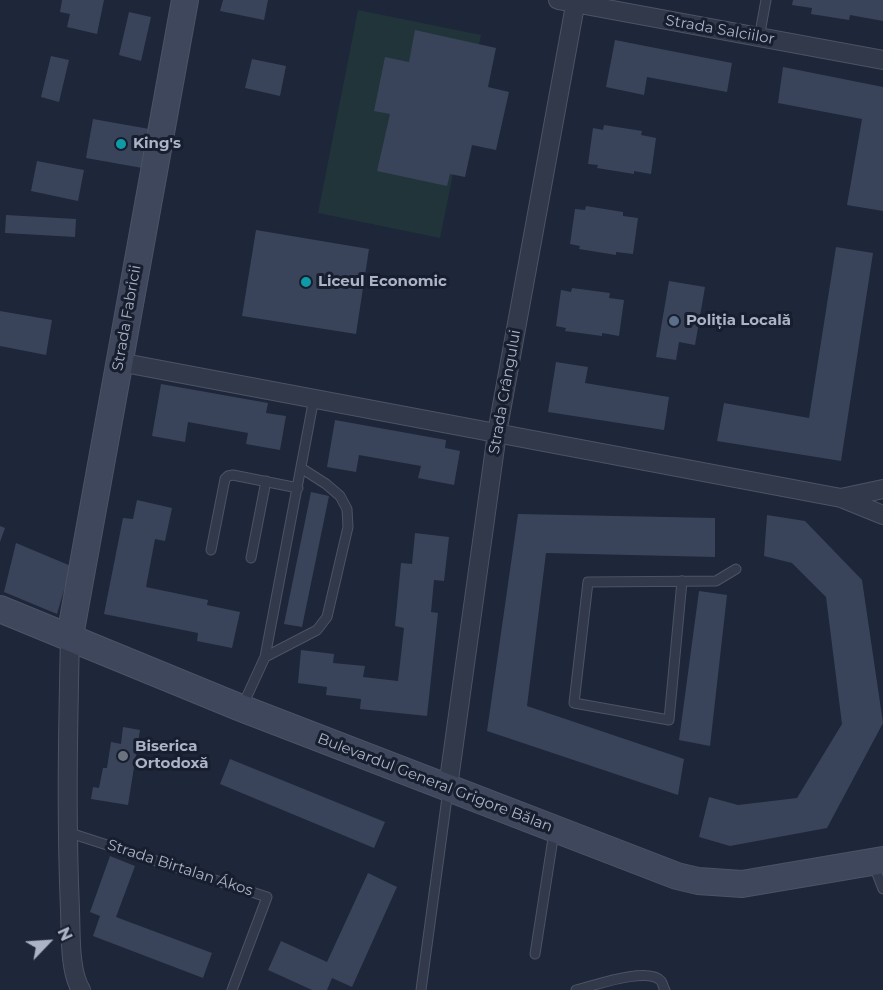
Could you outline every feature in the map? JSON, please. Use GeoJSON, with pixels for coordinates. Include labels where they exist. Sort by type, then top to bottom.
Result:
{"type":"FeatureCollection","features":[{"type":"Feature","properties":{"kind":"main road","name":"Strada Fabricii"},"geometry":{"type":"LineString","coordinates":[[69,636],[185,0]]}},
{"type":"Feature","properties":{"kind":"main road","name":"Bulevardul General Grigore Bălan"},"geometry":{"type":"LineString","coordinates":[[0,609],[242,708],[677,876],[720,884],[767,881],[878,861]]}},
{"type":"Feature","properties":{"kind":"street","name":"Strada Salciilor"},"geometry":{"type":"LineString","coordinates":[[570,1],[883,60]]}},
{"type":"Feature","properties":{"kind":"street","name":"Strada Crângului"},"geometry":{"type":"LineString","coordinates":[[448,787],[496,433],[570,1]]}},
{"type":"Feature","properties":{"kind":"street"},"geometry":{"type":"LineString","coordinates":[[119,362],[841,498],[883,515]]}},
{"type":"Feature","properties":{"kind":"street"},"geometry":{"type":"LineString","coordinates":[[841,498],[883,489]]}},
{"type":"Feature","properties":{"kind":"street"},"geometry":{"type":"LineString","coordinates":[[69,636],[66,832],[72,957],[77,984],[81,990]]}},
{"type":"Feature","properties":{"kind":"lane"},"geometry":{"type":"LineString","coordinates":[[759,38],[766,0]]}},
{"type":"Feature","properties":{"kind":"lane"},"geometry":{"type":"LineString","coordinates":[[242,708],[265,657],[314,398]]}},
{"type":"Feature","properties":{"kind":"lane"},"geometry":{"type":"LineString","coordinates":[[265,657],[317,630],[327,618],[348,527],[347,509],[340,496],[301,468]]}},
{"type":"Feature","properties":{"kind":"lane"},"geometry":{"type":"LineString","coordinates":[[211,550],[225,479],[228,476],[233,475],[298,488]]}},
{"type":"Feature","properties":{"kind":"lane"},"geometry":{"type":"LineString","coordinates":[[251,558],[266,481]]}},
{"type":"Feature","properties":{"kind":"lane"},"geometry":{"type":"LineString","coordinates":[[682,581],[669,720],[574,703],[588,582],[682,581],[716,581],[736,569]]}},
{"type":"Feature","properties":{"kind":"lane"},"geometry":{"type":"LineString","coordinates":[[421,990],[448,787]]}},
{"type":"Feature","properties":{"kind":"lane"},"geometry":{"type":"LineString","coordinates":[[535,954],[554,830]]}},
{"type":"Feature","properties":{"kind":"lane","name":"Strada Birtalan Ákos"},"geometry":{"type":"LineString","coordinates":[[66,832],[267,897],[232,990]]}},
{"type":"Feature","properties":{"kind":"lane"},"geometry":{"type":"LineString","coordinates":[[878,861],[883,889]]}},
{"type":"Feature","properties":{"kind":"lane"},"geometry":{"type":"LineString","coordinates":[[576,990],[637,974],[655,977],[661,981],[665,990]]}},
{"type":"Feature","properties":{"kind":"shaded area"},"geometry":{"type":"Polygon","coordinates":[[[358,10],[481,35],[440,238],[318,213],[358,10]]]}},
{"type":"Feature","properties":{"kind":"building"},"geometry":{"type":"Polygon","coordinates":[[[62,0],[104,0],[97,34],[67,27],[70,14],[60,12],[62,0]]]}},
{"type":"Feature","properties":{"kind":"building"},"geometry":{"type":"Polygon","coordinates":[[[223,0],[268,0],[264,20],[220,11],[223,0]]]}},
{"type":"Feature","properties":{"kind":"building"},"geometry":{"type":"Polygon","coordinates":[[[793,0],[883,0],[883,21],[850,15],[849,20],[811,14],[812,8],[792,5],[793,0]]]}},
{"type":"Feature","properties":{"kind":"building"},"geometry":{"type":"Polygon","coordinates":[[[129,12],[151,17],[141,61],[119,55],[129,12]]]}},
{"type":"Feature","properties":{"kind":"building"},"geometry":{"type":"Polygon","coordinates":[[[415,30],[496,48],[488,87],[509,92],[496,150],[472,145],[465,177],[450,174],[447,186],[377,171],[390,114],[374,111],[385,57],[409,62],[415,30]]]}},
{"type":"Feature","properties":{"kind":"building"},"geometry":{"type":"Polygon","coordinates":[[[615,40],[732,63],[727,92],[647,77],[644,95],[606,87],[615,40]]]}},
{"type":"Feature","properties":{"kind":"building"},"geometry":{"type":"Polygon","coordinates":[[[51,56],[69,60],[59,102],[41,97],[51,56]]]}},
{"type":"Feature","properties":{"kind":"building"},"geometry":{"type":"Polygon","coordinates":[[[252,59],[286,66],[280,96],[245,88],[252,59]]]}},
{"type":"Feature","properties":{"kind":"building"},"geometry":{"type":"Polygon","coordinates":[[[783,67],[883,87],[883,211],[847,205],[862,119],[778,103],[783,67]]]}},
{"type":"Feature","properties":{"kind":"building","name":"King's"},"geometry":{"type":"Polygon","coordinates":[[[93,119],[155,130],[148,169],[86,158],[93,119]]]}},
{"type":"Feature","properties":{"kind":"building"},"geometry":{"type":"Polygon","coordinates":[[[604,125],[642,131],[641,135],[656,138],[651,174],[634,171],[634,174],[597,168],[598,165],[588,164],[593,128],[603,130],[604,125]]]}},
{"type":"Feature","properties":{"kind":"building"},"geometry":{"type":"Polygon","coordinates":[[[37,161],[84,170],[78,201],[31,191],[37,161]]]}},
{"type":"Feature","properties":{"kind":"building"},"geometry":{"type":"Polygon","coordinates":[[[586,206],[623,212],[623,216],[638,218],[633,254],[616,252],[616,255],[579,249],[580,246],[570,244],[575,209],[585,210],[586,206]]]}},
{"type":"Feature","properties":{"kind":"building"},"geometry":{"type":"Polygon","coordinates":[[[6,215],[76,219],[75,237],[5,233],[6,215]]]}},
{"type":"Feature","properties":{"kind":"building","name":"Liceul Economic"},"geometry":{"type":"Polygon","coordinates":[[[256,230],[369,249],[356,334],[242,316],[256,230]]]}},
{"type":"Feature","properties":{"kind":"building"},"geometry":{"type":"Polygon","coordinates":[[[836,247],[873,253],[841,461],[717,441],[724,403],[809,418],[836,247]]]}},
{"type":"Feature","properties":{"kind":"building"},"geometry":{"type":"Polygon","coordinates":[[[669,281],[705,287],[695,345],[679,342],[676,360],[656,357],[669,281]]]}},
{"type":"Feature","properties":{"kind":"building"},"geometry":{"type":"Polygon","coordinates":[[[572,288],[610,293],[609,298],[624,300],[619,336],[565,331],[566,328],[556,326],[561,290],[571,292],[572,288]]]}},
{"type":"Feature","properties":{"kind":"building"},"geometry":{"type":"Polygon","coordinates":[[[0,311],[52,320],[46,355],[0,346],[0,311]]]}},
{"type":"Feature","properties":{"kind":"building"},"geometry":{"type":"Polygon","coordinates":[[[556,362],[588,367],[585,383],[669,397],[664,430],[548,412],[556,362]]]}},
{"type":"Feature","properties":{"kind":"building"},"geometry":{"type":"Polygon","coordinates":[[[161,384],[268,403],[266,413],[286,416],[280,450],[246,444],[248,433],[188,422],[185,442],[152,436],[161,384]]]}},
{"type":"Feature","properties":{"kind":"building"},"geometry":{"type":"Polygon","coordinates":[[[335,420],[446,440],[445,448],[460,451],[454,485],[418,478],[421,466],[359,455],[356,472],[327,467],[335,420]]]}},
{"type":"Feature","properties":{"kind":"building"},"geometry":{"type":"Polygon","coordinates":[[[311,492],[329,496],[302,627],[284,624],[311,492]]]}},
{"type":"Feature","properties":{"kind":"building"},"geometry":{"type":"Polygon","coordinates":[[[137,500],[172,508],[165,541],[155,539],[146,587],[208,600],[207,605],[240,612],[232,648],[197,641],[198,633],[104,614],[123,518],[133,519],[137,500]]]}},
{"type":"Feature","properties":{"kind":"building"},"geometry":{"type":"Polygon","coordinates":[[[518,514],[715,518],[715,557],[546,553],[527,706],[684,759],[678,795],[487,731],[518,514]]]}},
{"type":"Feature","properties":{"kind":"building"},"geometry":{"type":"Polygon","coordinates":[[[767,515],[805,521],[862,580],[883,723],[827,828],[730,846],[699,837],[709,797],[738,805],[797,798],[842,724],[826,597],[792,563],[764,556],[767,515]]]}},
{"type":"Feature","properties":{"kind":"building"},"geometry":{"type":"Polygon","coordinates":[[[0,526],[5,528],[0,542],[0,526]]]}},
{"type":"Feature","properties":{"kind":"building"},"geometry":{"type":"Polygon","coordinates":[[[415,533],[449,537],[444,581],[434,580],[431,612],[438,613],[427,716],[360,709],[361,699],[326,695],[327,687],[298,683],[301,650],[334,654],[333,663],[365,666],[363,677],[398,681],[404,628],[395,626],[401,563],[412,564],[415,533]]]}},
{"type":"Feature","properties":{"kind":"building"},"geometry":{"type":"Polygon","coordinates":[[[16,543],[71,566],[57,614],[4,592],[16,543]]]}},
{"type":"Feature","properties":{"kind":"building"},"geometry":{"type":"Polygon","coordinates":[[[699,591],[727,595],[710,746],[679,740],[699,591]]]}},
{"type":"Feature","properties":{"kind":"building","name":"Biserica Ortodoxă"},"geometry":{"type":"Polygon","coordinates":[[[123,727],[140,730],[128,805],[91,799],[93,787],[99,788],[103,768],[107,768],[111,742],[121,744],[123,727]]]}},
{"type":"Feature","properties":{"kind":"building"},"geometry":{"type":"Polygon","coordinates":[[[230,759],[385,822],[374,848],[220,784],[230,759]]]}},
{"type":"Feature","properties":{"kind":"building"},"geometry":{"type":"Polygon","coordinates":[[[110,856],[135,866],[116,917],[212,953],[203,978],[93,936],[100,916],[90,912],[110,856]]]}},
{"type":"Feature","properties":{"kind":"building"},"geometry":{"type":"Polygon","coordinates":[[[368,873],[397,887],[352,987],[332,978],[327,990],[312,990],[268,970],[281,941],[327,962],[368,873]]]}},
{"type":"Feature","properties":{"kind":"place","name":"King's"},"geometry":{"type":"Point","coordinates":[121,144]}},
{"type":"Feature","properties":{"kind":"place","name":"Liceul Economic"},"geometry":{"type":"Point","coordinates":[306,282]}},
{"type":"Feature","properties":{"kind":"place","name":"Poliția Locală"},"geometry":{"type":"Point","coordinates":[674,321]}},
{"type":"Feature","properties":{"kind":"place","name":"Biserica Ortodoxă"},"geometry":{"type":"Point","coordinates":[123,756]}}]}
